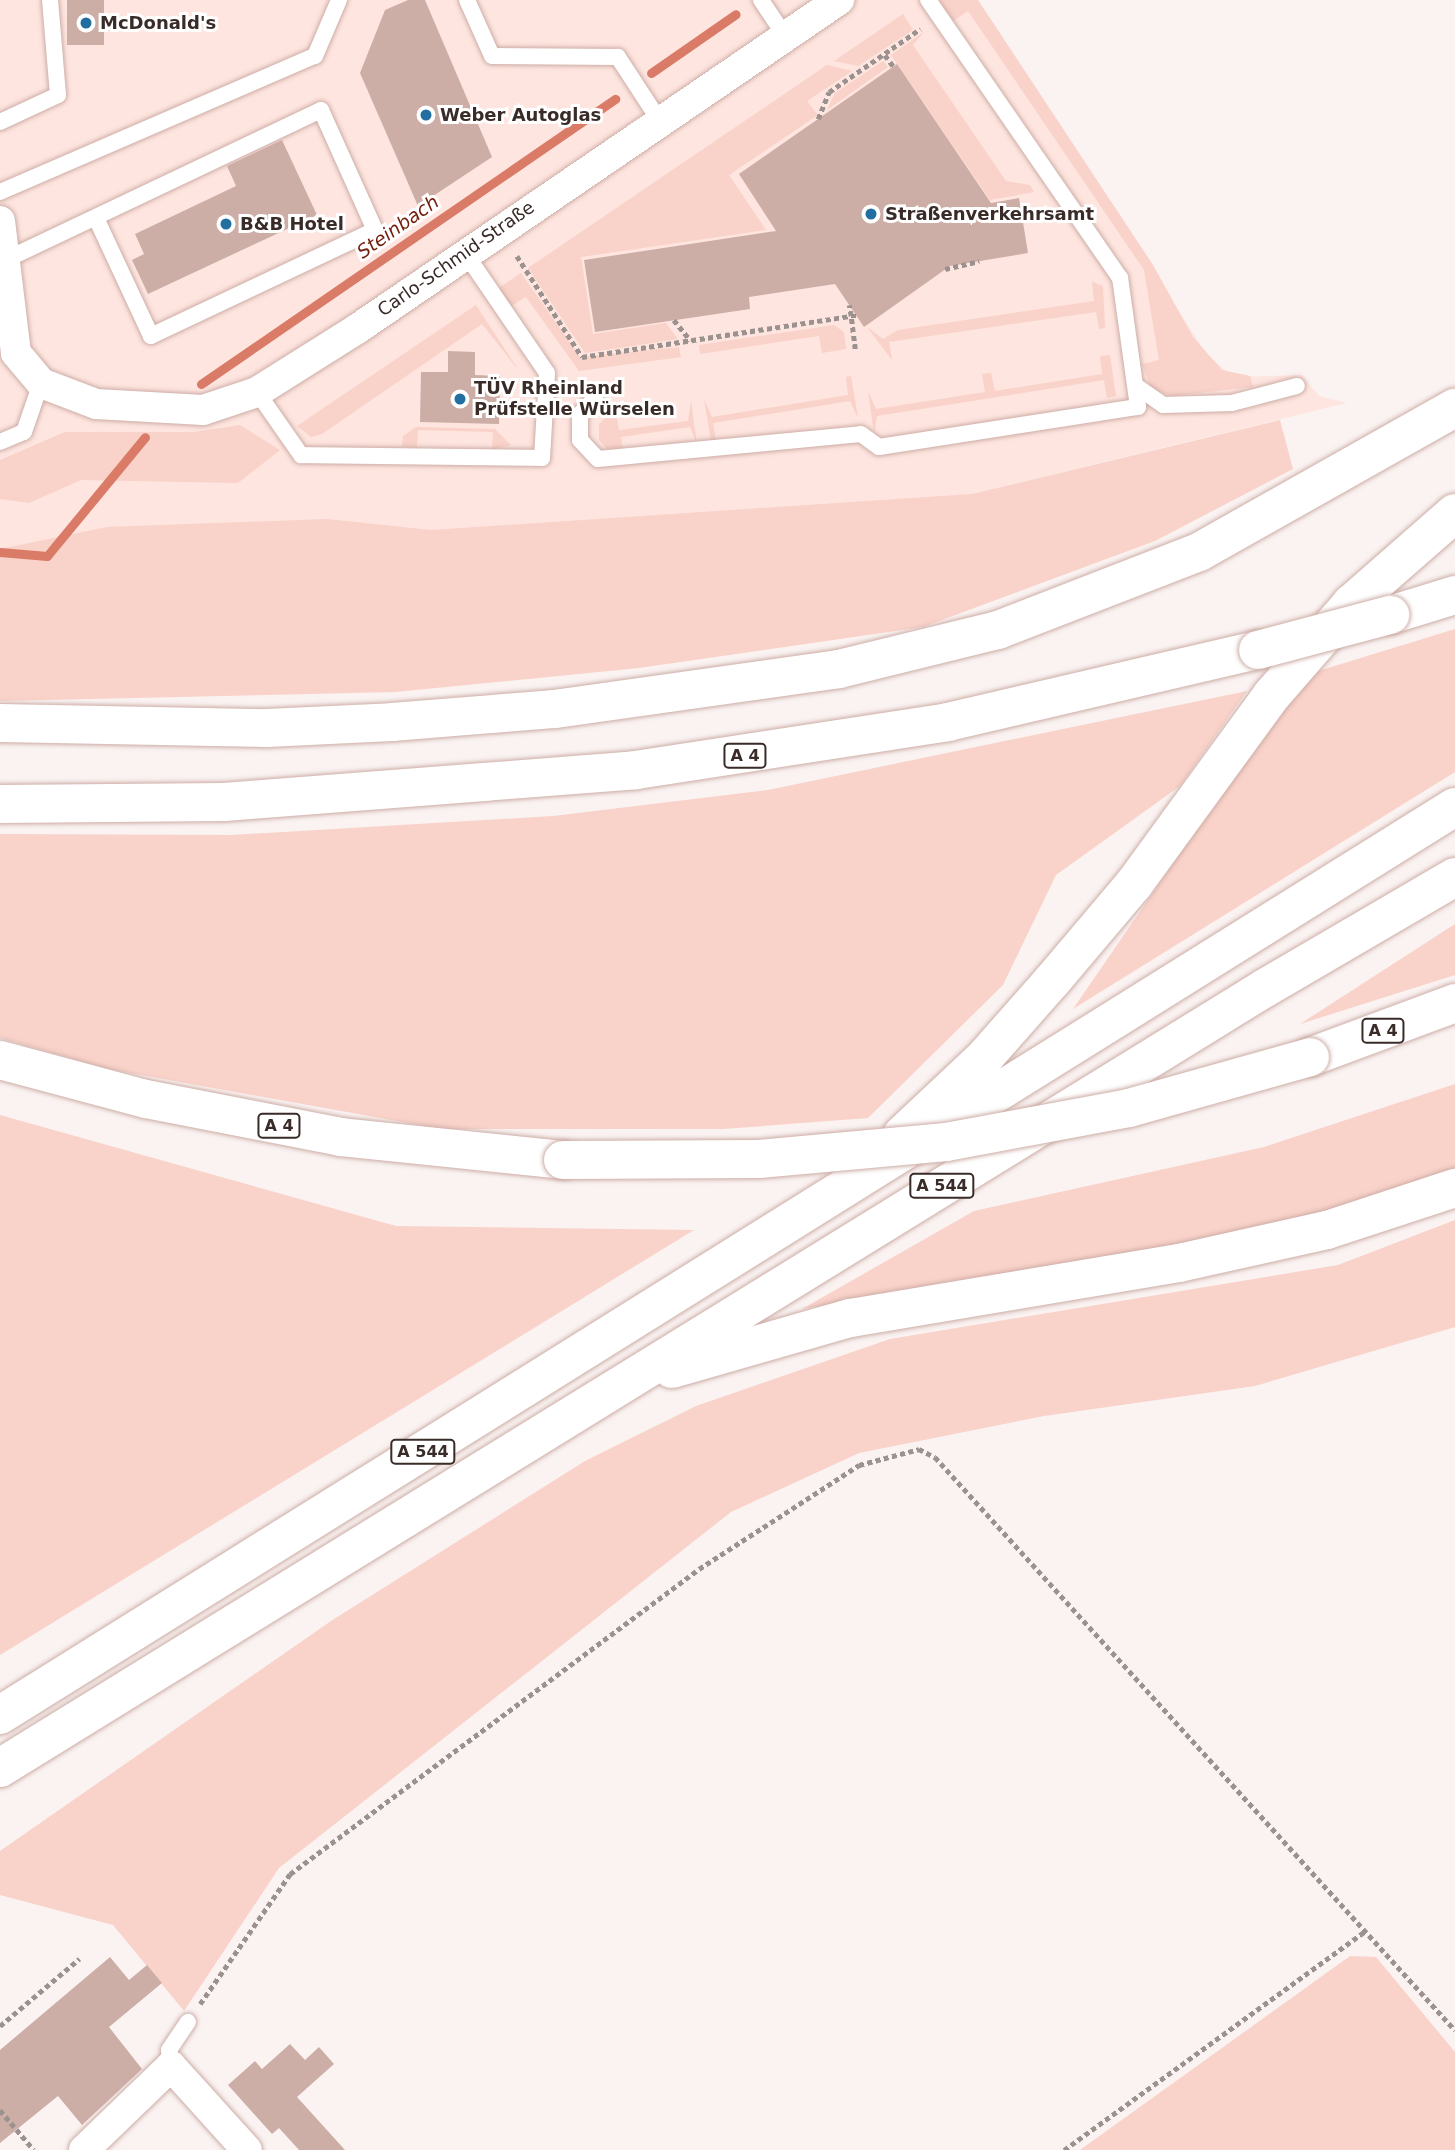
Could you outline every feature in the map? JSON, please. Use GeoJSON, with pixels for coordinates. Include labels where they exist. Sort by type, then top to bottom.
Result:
{"type":"FeatureCollection","features":[{"type":"Feature","properties":{"kind":"highway"},"geometry":{"type":"LineString","coordinates":[[0,723],[267,728],[406,721],[555,709],[839,669],[998,630],[1199,552],[1455,408]]}},
{"type":"Feature","properties":{"kind":"highway"},"geometry":{"type":"LineString","coordinates":[[845,1189],[984,1058],[1052,981],[1134,884],[1272,695],[1351,604],[1455,513]]}},
{"type":"Feature","properties":{"kind":"highway","name":"A 4"},"geometry":{"type":"LineString","coordinates":[[0,804],[224,802],[636,770],[935,724],[1258,650],[1455,595]]}},
{"type":"Feature","properties":{"kind":"highway","name":"A 544"},"geometry":{"type":"LineString","coordinates":[[0,1715],[1455,807]]}},
{"type":"Feature","properties":{"kind":"highway","name":"A 544"},"geometry":{"type":"LineString","coordinates":[[0,1768],[620,1385],[1455,877]]}},
{"type":"Feature","properties":{"kind":"highway","name":"A 4"},"geometry":{"type":"LineString","coordinates":[[0,1060],[329,1135],[563,1160],[759,1159],[946,1142],[1129,1108],[1310,1057],[1455,1003]]}},
{"type":"Feature","properties":{"kind":"highway"},"geometry":{"type":"LineString","coordinates":[[620,1385],[850,1318],[1227,1253],[1327,1230],[1455,1188]]}},
{"type":"Feature","properties":{"kind":"street","name":"Carlo-Schmid-Straße"},"geometry":{"type":"LineString","coordinates":[[41,383],[96,404],[203,410],[257,392],[839,0]]}},
{"type":"Feature","properties":{"kind":"street"},"geometry":{"type":"LineString","coordinates":[[0,221],[16,353],[41,383]]}},
{"type":"Feature","properties":{"kind":"street"},"geometry":{"type":"LineString","coordinates":[[84,2150],[171,2066],[247,2150]]}},
{"type":"Feature","properties":{"kind":"lane"},"geometry":{"type":"LineString","coordinates":[[0,122],[58,95],[50,0]]}},
{"type":"Feature","properties":{"kind":"lane"},"geometry":{"type":"LineString","coordinates":[[0,192],[316,57],[339,0]]}},
{"type":"Feature","properties":{"kind":"lane"},"geometry":{"type":"LineString","coordinates":[[467,0],[492,56],[618,57],[659,120]]}},
{"type":"Feature","properties":{"kind":"lane"},"geometry":{"type":"LineString","coordinates":[[761,0],[785,36]]}},
{"type":"Feature","properties":{"kind":"lane"},"geometry":{"type":"LineString","coordinates":[[595,398],[580,414],[580,440],[598,459],[629,459],[861,435],[879,447],[1138,407],[1120,278],[928,0]]}},
{"type":"Feature","properties":{"kind":"lane"},"geometry":{"type":"LineString","coordinates":[[3,261],[321,110],[375,230],[151,336],[96,218]]}},
{"type":"Feature","properties":{"kind":"lane"},"geometry":{"type":"LineString","coordinates":[[257,392],[301,455],[542,458],[547,373],[465,253]]}},
{"type":"Feature","properties":{"kind":"lane"},"geometry":{"type":"LineString","coordinates":[[0,442],[24,432],[41,383]]}},
{"type":"Feature","properties":{"kind":"lane"},"geometry":{"type":"LineString","coordinates":[[1136,386],[1163,405],[1232,402],[1297,386]]}},
{"type":"Feature","properties":{"kind":"lane"},"geometry":{"type":"LineString","coordinates":[[171,2066],[169,2050],[188,2022]]}},
{"type":"Feature","properties":{"kind":"path"},"geometry":{"type":"LineString","coordinates":[[818,119],[829,92],[921,30],[916,22]]}},
{"type":"Feature","properties":{"kind":"path"},"geometry":{"type":"LineString","coordinates":[[885,55],[894,67]]}},
{"type":"Feature","properties":{"kind":"path"},"geometry":{"type":"LineString","coordinates":[[499,228],[582,357],[853,316]]}},
{"type":"Feature","properties":{"kind":"path"},"geometry":{"type":"LineString","coordinates":[[945,269],[979,261]]}},
{"type":"Feature","properties":{"kind":"path"},"geometry":{"type":"LineString","coordinates":[[849,305],[853,316],[855,349]]}},
{"type":"Feature","properties":{"kind":"path"},"geometry":{"type":"LineString","coordinates":[[674,320],[691,341]]}},
{"type":"Feature","properties":{"kind":"path"},"geometry":{"type":"LineString","coordinates":[[188,2022],[290,1874],[710,1561],[859,1465],[919,1449],[935,1457],[1455,2030]]}},
{"type":"Feature","properties":{"kind":"path"},"geometry":{"type":"LineString","coordinates":[[1064,2150],[1364,1931]]}},
{"type":"Feature","properties":{"kind":"path"},"geometry":{"type":"LineString","coordinates":[[0,2026],[79,1959]]}},
{"type":"Feature","properties":{"kind":"path"},"geometry":{"type":"LineString","coordinates":[[0,2110],[34,2150]]}},
{"type":"Feature","properties":{"kind":"shaded area"},"geometry":{"type":"Polygon","coordinates":[[[0,0],[978,0],[1207,355],[1234,377],[1302,375],[1319,396],[1347,403],[972,494],[207,570],[0,548],[0,0]]]}},
{"type":"Feature","properties":{"kind":"shaded area"},"geometry":{"type":"Polygon","coordinates":[[[939,0],[978,0],[1153,265],[1193,337],[1222,370],[1250,376],[1253,387],[1171,396],[1151,388],[1142,364],[1159,360],[1144,270],[968,11],[953,21],[939,0]]]}},
{"type":"Feature","properties":{"kind":"shaded area"},"geometry":{"type":"Polygon","coordinates":[[[903,14],[913,30],[858,66],[834,61],[903,14]]]}},
{"type":"Feature","properties":{"kind":"shaded area"},"geometry":{"type":"Polygon","coordinates":[[[925,31],[913,45],[1006,181],[1030,185],[1034,192],[990,200],[891,55],[925,31]]]}},
{"type":"Feature","properties":{"kind":"shaded area"},"geometry":{"type":"Polygon","coordinates":[[[883,61],[888,67],[827,110],[835,93],[883,61]]]}},
{"type":"Feature","properties":{"kind":"shaded area"},"geometry":{"type":"Polygon","coordinates":[[[827,65],[852,71],[807,101],[818,115],[729,175],[766,230],[581,257],[593,334],[666,323],[678,339],[585,353],[528,268],[827,65]]]}},
{"type":"Feature","properties":{"kind":"shaded area"},"geometry":{"type":"Polygon","coordinates":[[[521,273],[580,357],[679,347],[681,357],[579,371],[526,297],[510,307],[499,288],[521,273]]]}},
{"type":"Feature","properties":{"kind":"shaded area"},"geometry":{"type":"Polygon","coordinates":[[[1092,282],[1103,286],[1105,328],[1099,329],[1096,312],[889,342],[892,360],[867,327],[883,339],[898,330],[1094,301],[1092,282]]]}},
{"type":"Feature","properties":{"kind":"shaded area"},"geometry":{"type":"Polygon","coordinates":[[[476,305],[519,371],[482,324],[322,434],[311,437],[297,426],[476,305]]]}},
{"type":"Feature","properties":{"kind":"shaded area"},"geometry":{"type":"Polygon","coordinates":[[[834,325],[844,332],[846,349],[822,353],[819,336],[700,354],[699,345],[834,325]]]}},
{"type":"Feature","properties":{"kind":"shaded area"},"geometry":{"type":"Polygon","coordinates":[[[1110,355],[1116,396],[1107,398],[1104,380],[877,416],[874,434],[868,391],[876,409],[985,392],[982,374],[991,373],[995,391],[1102,374],[1100,356],[1110,355]]]}},
{"type":"Feature","properties":{"kind":"shaded area"},"geometry":{"type":"Polygon","coordinates":[[[851,376],[858,418],[850,401],[713,423],[716,441],[711,441],[704,399],[712,417],[848,395],[846,377],[851,376]]]}},
{"type":"Feature","properties":{"kind":"shaded area"},"geometry":{"type":"Polygon","coordinates":[[[691,401],[697,444],[690,427],[621,437],[624,455],[610,452],[599,440],[599,424],[615,409],[619,430],[688,421],[691,401]]]}},
{"type":"Feature","properties":{"kind":"shaded area"},"geometry":{"type":"Polygon","coordinates":[[[1280,420],[1293,469],[1155,541],[923,627],[639,668],[395,692],[0,701],[0,549],[107,527],[327,519],[431,530],[972,494],[1280,420]]]}},
{"type":"Feature","properties":{"kind":"shaded area"},"geometry":{"type":"Polygon","coordinates":[[[240,425],[280,450],[238,483],[81,480],[29,503],[0,499],[0,460],[65,432],[194,432],[240,425]]]}},
{"type":"Feature","properties":{"kind":"shaded area"},"geometry":{"type":"Polygon","coordinates":[[[416,427],[495,429],[511,445],[492,450],[493,432],[418,430],[417,448],[402,446],[403,436],[416,427]]]}},
{"type":"Feature","properties":{"kind":"shaded area"},"geometry":{"type":"Polygon","coordinates":[[[1455,629],[1455,772],[1073,1009],[1302,676],[1455,629]]]}},
{"type":"Feature","properties":{"kind":"shaded area"},"geometry":{"type":"Polygon","coordinates":[[[1247,691],[1180,786],[1056,875],[1003,985],[868,1118],[723,1129],[441,1129],[108,1069],[0,1038],[0,834],[231,835],[553,816],[768,790],[1247,691]]]}},
{"type":"Feature","properties":{"kind":"shaded area"},"geometry":{"type":"Polygon","coordinates":[[[1455,924],[1455,975],[1300,1024],[1455,924]]]}},
{"type":"Feature","properties":{"kind":"shaded area"},"geometry":{"type":"Polygon","coordinates":[[[1455,1084],[1455,1171],[1350,1208],[1218,1239],[802,1309],[974,1211],[1264,1147],[1455,1084]]]}},
{"type":"Feature","properties":{"kind":"shaded area"},"geometry":{"type":"Polygon","coordinates":[[[0,1115],[396,1226],[694,1230],[0,1655],[0,1115]]]}},
{"type":"Feature","properties":{"kind":"shaded area"},"geometry":{"type":"Polygon","coordinates":[[[1455,1220],[1455,1327],[1255,1386],[1044,1416],[859,1453],[731,1512],[279,1868],[184,2011],[113,1925],[0,1895],[0,1851],[331,1621],[585,1461],[696,1406],[890,1339],[1338,1265],[1455,1220]]]}},
{"type":"Feature","properties":{"kind":"shaded area"},"geometry":{"type":"Polygon","coordinates":[[[1350,1956],[1376,1957],[1455,2052],[1455,2150],[1080,2150],[1350,1956]]]}},
{"type":"Feature","properties":{"kind":"building","name":"McDonald's"},"geometry":{"type":"Polygon","coordinates":[[[67,0],[104,0],[104,45],[67,45],[67,0]]]}},
{"type":"Feature","properties":{"kind":"building","name":"Weber Autoglas"},"geometry":{"type":"Polygon","coordinates":[[[408,0],[425,0],[492,157],[418,206],[360,73],[385,10],[408,0]]]}},
{"type":"Feature","properties":{"kind":"building"},"geometry":{"type":"Polygon","coordinates":[[[897,64],[991,203],[1019,198],[1028,253],[950,266],[864,327],[835,284],[749,297],[750,309],[595,332],[584,260],[776,231],[739,174],[897,64]]]}},
{"type":"Feature","properties":{"kind":"building","name":"B&B Hotel"},"geometry":{"type":"Polygon","coordinates":[[[282,140],[317,215],[148,294],[132,260],[144,254],[135,234],[236,186],[227,166],[282,140]]]}},
{"type":"Feature","properties":{"kind":"building","name":"TÜV Rheinland Prüfstelle Würselen"},"geometry":{"type":"Polygon","coordinates":[[[448,351],[475,352],[475,375],[500,376],[499,424],[420,422],[421,372],[448,372],[448,351]]]}},
{"type":"Feature","properties":{"kind":"building"},"geometry":{"type":"Polygon","coordinates":[[[110,1957],[129,1980],[147,1965],[162,1983],[109,2027],[142,2069],[82,2125],[58,2096],[0,2143],[0,2050],[110,1957]]]}},
{"type":"Feature","properties":{"kind":"building"},"geometry":{"type":"Polygon","coordinates":[[[290,2044],[305,2060],[319,2047],[334,2064],[297,2097],[345,2150],[299,2150],[279,2128],[272,2134],[228,2085],[255,2061],[262,2069],[290,2044]]]}},
{"type":"Feature","properties":{"kind":"waterway","name":"Steinbach"},"geometry":{"type":"LineString","coordinates":[[651,73],[736,14]]}},
{"type":"Feature","properties":{"kind":"waterway","name":"Steinbach"},"geometry":{"type":"LineString","coordinates":[[201,384],[615,99]]}},
{"type":"Feature","properties":{"kind":"waterway","name":"Steinbach"},"geometry":{"type":"LineString","coordinates":[[0,552],[47,556],[145,437]]}},
{"type":"Feature","properties":{"kind":"place","name":"McDonald's"},"geometry":{"type":"Point","coordinates":[86,23]}},
{"type":"Feature","properties":{"kind":"place","name":"Weber Autoglas"},"geometry":{"type":"Point","coordinates":[426,115]}},
{"type":"Feature","properties":{"kind":"place","name":"Straßenverkehrsamt"},"geometry":{"type":"Point","coordinates":[871,214]}},
{"type":"Feature","properties":{"kind":"place","name":"B&B Hotel"},"geometry":{"type":"Point","coordinates":[226,224]}},
{"type":"Feature","properties":{"kind":"place","name":"TÜV Rheinland Prüfstelle Würselen"},"geometry":{"type":"Point","coordinates":[460,399]}}]}
